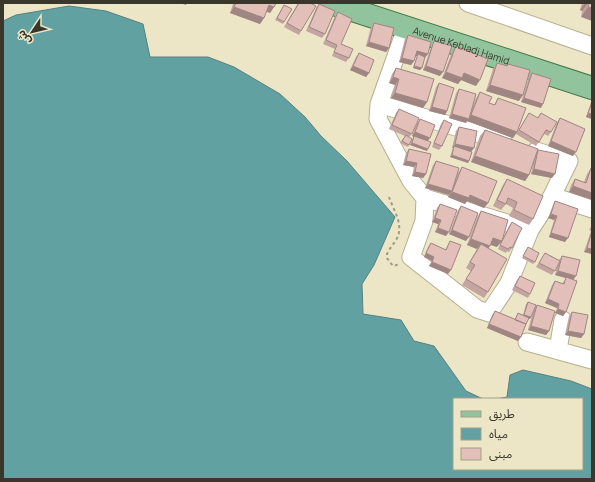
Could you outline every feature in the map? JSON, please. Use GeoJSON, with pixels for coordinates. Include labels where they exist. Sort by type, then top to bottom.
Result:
{"type":"FeatureCollection","features":[{"type":"Feature","properties":{"kind":"main road","name":"Avenue Kebladj Hamid"},"geometry":{"type":"LineString","coordinates":[[344,5],[406,28],[592,88]]}},
{"type":"Feature","properties":{"kind":"street"},"geometry":{"type":"LineString","coordinates":[[468,3],[511,10],[592,46]]}},
{"type":"Feature","properties":{"kind":"street"},"geometry":{"type":"LineString","coordinates":[[406,28],[379,104],[378,119],[411,181],[425,198],[530,230]]}},
{"type":"Feature","properties":{"kind":"street"},"geometry":{"type":"LineString","coordinates":[[379,104],[569,161],[552,196],[530,230],[509,283],[489,313],[477,309],[411,257],[424,221],[425,198]]}},
{"type":"Feature","properties":{"kind":"street"},"geometry":{"type":"LineString","coordinates":[[552,196],[592,209]]}},
{"type":"Feature","properties":{"kind":"street"},"geometry":{"type":"LineString","coordinates":[[558,350],[563,320]]}},
{"type":"Feature","properties":{"kind":"street"},"geometry":{"type":"LineString","coordinates":[[527,342],[592,360]]}},
{"type":"Feature","properties":{"kind":"path"},"geometry":{"type":"LineString","coordinates":[[387,254],[398,234],[398,216],[389,196]]}},
{"type":"Feature","properties":{"kind":"water"},"geometry":{"type":"Polygon","coordinates":[[[69,6],[106,11],[143,24],[150,57],[208,57],[234,67],[280,94],[305,117],[321,136],[347,161],[395,217],[374,265],[362,284],[363,314],[401,320],[414,341],[434,346],[466,391],[481,398],[453,398],[453,470],[583,470],[583,398],[502,398],[507,397],[510,375],[523,370],[571,381],[592,389],[592,479],[3,479],[3,21],[16,15],[69,6]]]}},
{"type":"Feature","properties":{"kind":"building"},"geometry":{"type":"Polygon","coordinates":[[[236,3],[276,3],[274,7],[269,5],[264,18],[234,7],[236,3]]]}},
{"type":"Feature","properties":{"kind":"building"},"geometry":{"type":"Polygon","coordinates":[[[299,3],[310,3],[316,6],[301,31],[287,23],[299,3]]]}},
{"type":"Feature","properties":{"kind":"building"},"geometry":{"type":"Polygon","coordinates":[[[589,3],[592,3],[592,8],[588,7],[589,3]]]}},
{"type":"Feature","properties":{"kind":"building"},"geometry":{"type":"Polygon","coordinates":[[[319,4],[335,11],[325,34],[309,27],[319,4]]]}},
{"type":"Feature","properties":{"kind":"building"},"geometry":{"type":"Polygon","coordinates":[[[284,5],[292,9],[284,22],[277,18],[284,5]]]}},
{"type":"Feature","properties":{"kind":"building"},"geometry":{"type":"Polygon","coordinates":[[[338,12],[352,19],[341,44],[353,49],[349,58],[334,52],[337,45],[326,40],[338,12]]]}},
{"type":"Feature","properties":{"kind":"building"},"geometry":{"type":"Polygon","coordinates":[[[374,23],[394,28],[389,48],[369,42],[374,23]]]}},
{"type":"Feature","properties":{"kind":"building"},"geometry":{"type":"Polygon","coordinates":[[[408,35],[431,42],[428,54],[417,51],[414,61],[402,58],[408,35]]]}},
{"type":"Feature","properties":{"kind":"building"},"geometry":{"type":"Polygon","coordinates":[[[434,41],[452,46],[443,72],[426,66],[434,41]]]}},
{"type":"Feature","properties":{"kind":"building"},"geometry":{"type":"Polygon","coordinates":[[[456,46],[488,59],[480,80],[464,73],[462,78],[446,72],[456,46]]]}},
{"type":"Feature","properties":{"kind":"building"},"geometry":{"type":"Polygon","coordinates":[[[359,53],[374,60],[369,73],[353,66],[359,53]]]}},
{"type":"Feature","properties":{"kind":"building"},"geometry":{"type":"Polygon","coordinates":[[[418,54],[425,57],[422,68],[414,66],[418,54]]]}},
{"type":"Feature","properties":{"kind":"building"},"geometry":{"type":"Polygon","coordinates":[[[497,63],[507,66],[508,64],[530,70],[523,95],[490,85],[497,63]]]}},
{"type":"Feature","properties":{"kind":"building"},"geometry":{"type":"Polygon","coordinates":[[[396,68],[434,79],[427,102],[395,93],[399,79],[393,77],[396,68]]]}},
{"type":"Feature","properties":{"kind":"building"},"geometry":{"type":"Polygon","coordinates":[[[532,73],[551,79],[543,104],[524,98],[532,73]]]}},
{"type":"Feature","properties":{"kind":"building"},"geometry":{"type":"Polygon","coordinates":[[[439,83],[454,88],[447,111],[432,107],[439,83]]]}},
{"type":"Feature","properties":{"kind":"building"},"geometry":{"type":"Polygon","coordinates":[[[459,89],[476,94],[469,119],[452,114],[459,89]]]}},
{"type":"Feature","properties":{"kind":"building"},"geometry":{"type":"Polygon","coordinates":[[[480,92],[492,97],[489,103],[495,105],[498,98],[526,108],[517,132],[471,115],[480,92]]]}},
{"type":"Feature","properties":{"kind":"building"},"geometry":{"type":"Polygon","coordinates":[[[592,103],[592,114],[588,113],[592,103]]]}},
{"type":"Feature","properties":{"kind":"building"},"geometry":{"type":"Polygon","coordinates":[[[399,109],[419,118],[412,134],[392,125],[399,109]]]}},
{"type":"Feature","properties":{"kind":"building"},"geometry":{"type":"Polygon","coordinates":[[[529,113],[538,118],[541,113],[557,122],[551,132],[546,130],[539,142],[519,130],[529,113]]]}},
{"type":"Feature","properties":{"kind":"building"},"geometry":{"type":"Polygon","coordinates":[[[560,118],[585,129],[576,152],[551,141],[560,118]]]}},
{"type":"Feature","properties":{"kind":"building"},"geometry":{"type":"Polygon","coordinates":[[[420,119],[435,125],[430,138],[415,132],[420,119]]]}},
{"type":"Feature","properties":{"kind":"building"},"geometry":{"type":"Polygon","coordinates":[[[444,120],[452,124],[442,146],[434,143],[444,120]]]}},
{"type":"Feature","properties":{"kind":"building"},"geometry":{"type":"Polygon","coordinates":[[[459,127],[477,131],[474,148],[455,144],[459,127]]]}},
{"type":"Feature","properties":{"kind":"building"},"geometry":{"type":"Polygon","coordinates":[[[485,130],[538,149],[529,175],[475,156],[485,130]]]}},
{"type":"Feature","properties":{"kind":"building"},"geometry":{"type":"Polygon","coordinates":[[[406,135],[412,139],[409,145],[402,141],[406,135]]]}},
{"type":"Feature","properties":{"kind":"building"},"geometry":{"type":"Polygon","coordinates":[[[414,136],[431,142],[428,149],[412,143],[414,136]]]}},
{"type":"Feature","properties":{"kind":"building"},"geometry":{"type":"Polygon","coordinates":[[[454,146],[472,152],[469,161],[452,155],[454,146]]]}},
{"type":"Feature","properties":{"kind":"building"},"geometry":{"type":"Polygon","coordinates":[[[409,149],[431,154],[426,174],[415,172],[417,163],[406,161],[409,149]]]}},
{"type":"Feature","properties":{"kind":"building"},"geometry":{"type":"Polygon","coordinates":[[[538,150],[559,154],[555,174],[534,169],[538,150]]]}},
{"type":"Feature","properties":{"kind":"building"},"geometry":{"type":"Polygon","coordinates":[[[436,161],[459,168],[452,191],[428,184],[436,161]]]}},
{"type":"Feature","properties":{"kind":"building"},"geometry":{"type":"Polygon","coordinates":[[[462,167],[497,181],[488,203],[470,195],[469,198],[452,192],[462,167]]]}},
{"type":"Feature","properties":{"kind":"building"},"geometry":{"type":"Polygon","coordinates":[[[591,168],[592,193],[573,186],[575,179],[586,183],[591,168]]]}},
{"type":"Feature","properties":{"kind":"building"},"geometry":{"type":"Polygon","coordinates":[[[507,179],[543,196],[533,219],[514,210],[517,202],[508,198],[506,204],[497,200],[507,179]]]}},
{"type":"Feature","properties":{"kind":"building"},"geometry":{"type":"Polygon","coordinates":[[[555,201],[578,209],[568,238],[551,233],[557,216],[551,214],[555,201]]]}},
{"type":"Feature","properties":{"kind":"building"},"geometry":{"type":"Polygon","coordinates":[[[440,204],[457,210],[449,232],[438,228],[441,220],[435,218],[440,204]]]}},
{"type":"Feature","properties":{"kind":"building"},"geometry":{"type":"Polygon","coordinates":[[[461,206],[478,213],[469,237],[452,230],[461,206]]]}},
{"type":"Feature","properties":{"kind":"building"},"geometry":{"type":"Polygon","coordinates":[[[481,211],[508,220],[502,241],[493,238],[490,246],[471,239],[481,211]]]}},
{"type":"Feature","properties":{"kind":"building"},"geometry":{"type":"Polygon","coordinates":[[[512,222],[522,228],[512,248],[510,247],[508,249],[500,245],[512,222]]]}},
{"type":"Feature","properties":{"kind":"building"},"geometry":{"type":"Polygon","coordinates":[[[592,231],[592,249],[587,248],[592,231]]]}},
{"type":"Feature","properties":{"kind":"building"},"geometry":{"type":"Polygon","coordinates":[[[450,241],[461,245],[451,270],[432,262],[434,257],[426,253],[431,243],[446,250],[450,241]]]}},
{"type":"Feature","properties":{"kind":"building"},"geometry":{"type":"Polygon","coordinates":[[[481,244],[507,259],[488,292],[466,279],[475,265],[470,262],[481,244]]]}},
{"type":"Feature","properties":{"kind":"building"},"geometry":{"type":"Polygon","coordinates":[[[528,247],[539,253],[535,262],[523,256],[528,247]]]}},
{"type":"Feature","properties":{"kind":"building"},"geometry":{"type":"Polygon","coordinates":[[[545,253],[560,261],[555,271],[539,263],[545,253]]]}},
{"type":"Feature","properties":{"kind":"building"},"geometry":{"type":"Polygon","coordinates":[[[562,256],[580,260],[576,276],[558,271],[562,256]]]}},
{"type":"Feature","properties":{"kind":"building"},"geometry":{"type":"Polygon","coordinates":[[[520,276],[535,283],[530,294],[515,286],[520,276]]]}},
{"type":"Feature","properties":{"kind":"building"},"geometry":{"type":"Polygon","coordinates":[[[566,277],[577,281],[566,312],[558,309],[559,304],[548,299],[555,281],[564,284],[566,277]]]}},
{"type":"Feature","properties":{"kind":"building"},"geometry":{"type":"Polygon","coordinates":[[[528,302],[536,305],[531,317],[524,315],[528,302]]]}},
{"type":"Feature","properties":{"kind":"building"},"geometry":{"type":"Polygon","coordinates":[[[537,305],[555,311],[549,331],[531,326],[537,305]]]}},
{"type":"Feature","properties":{"kind":"building"},"geometry":{"type":"Polygon","coordinates":[[[495,311],[526,324],[521,337],[489,324],[495,311]]]}},
{"type":"Feature","properties":{"kind":"building"},"geometry":{"type":"Polygon","coordinates":[[[572,312],[588,315],[584,334],[568,331],[572,312]]]}},
{"type":"Feature","properties":{"kind":"building"},"geometry":{"type":"Polygon","coordinates":[[[518,313],[529,318],[526,324],[515,320],[518,313]]]}}]}
